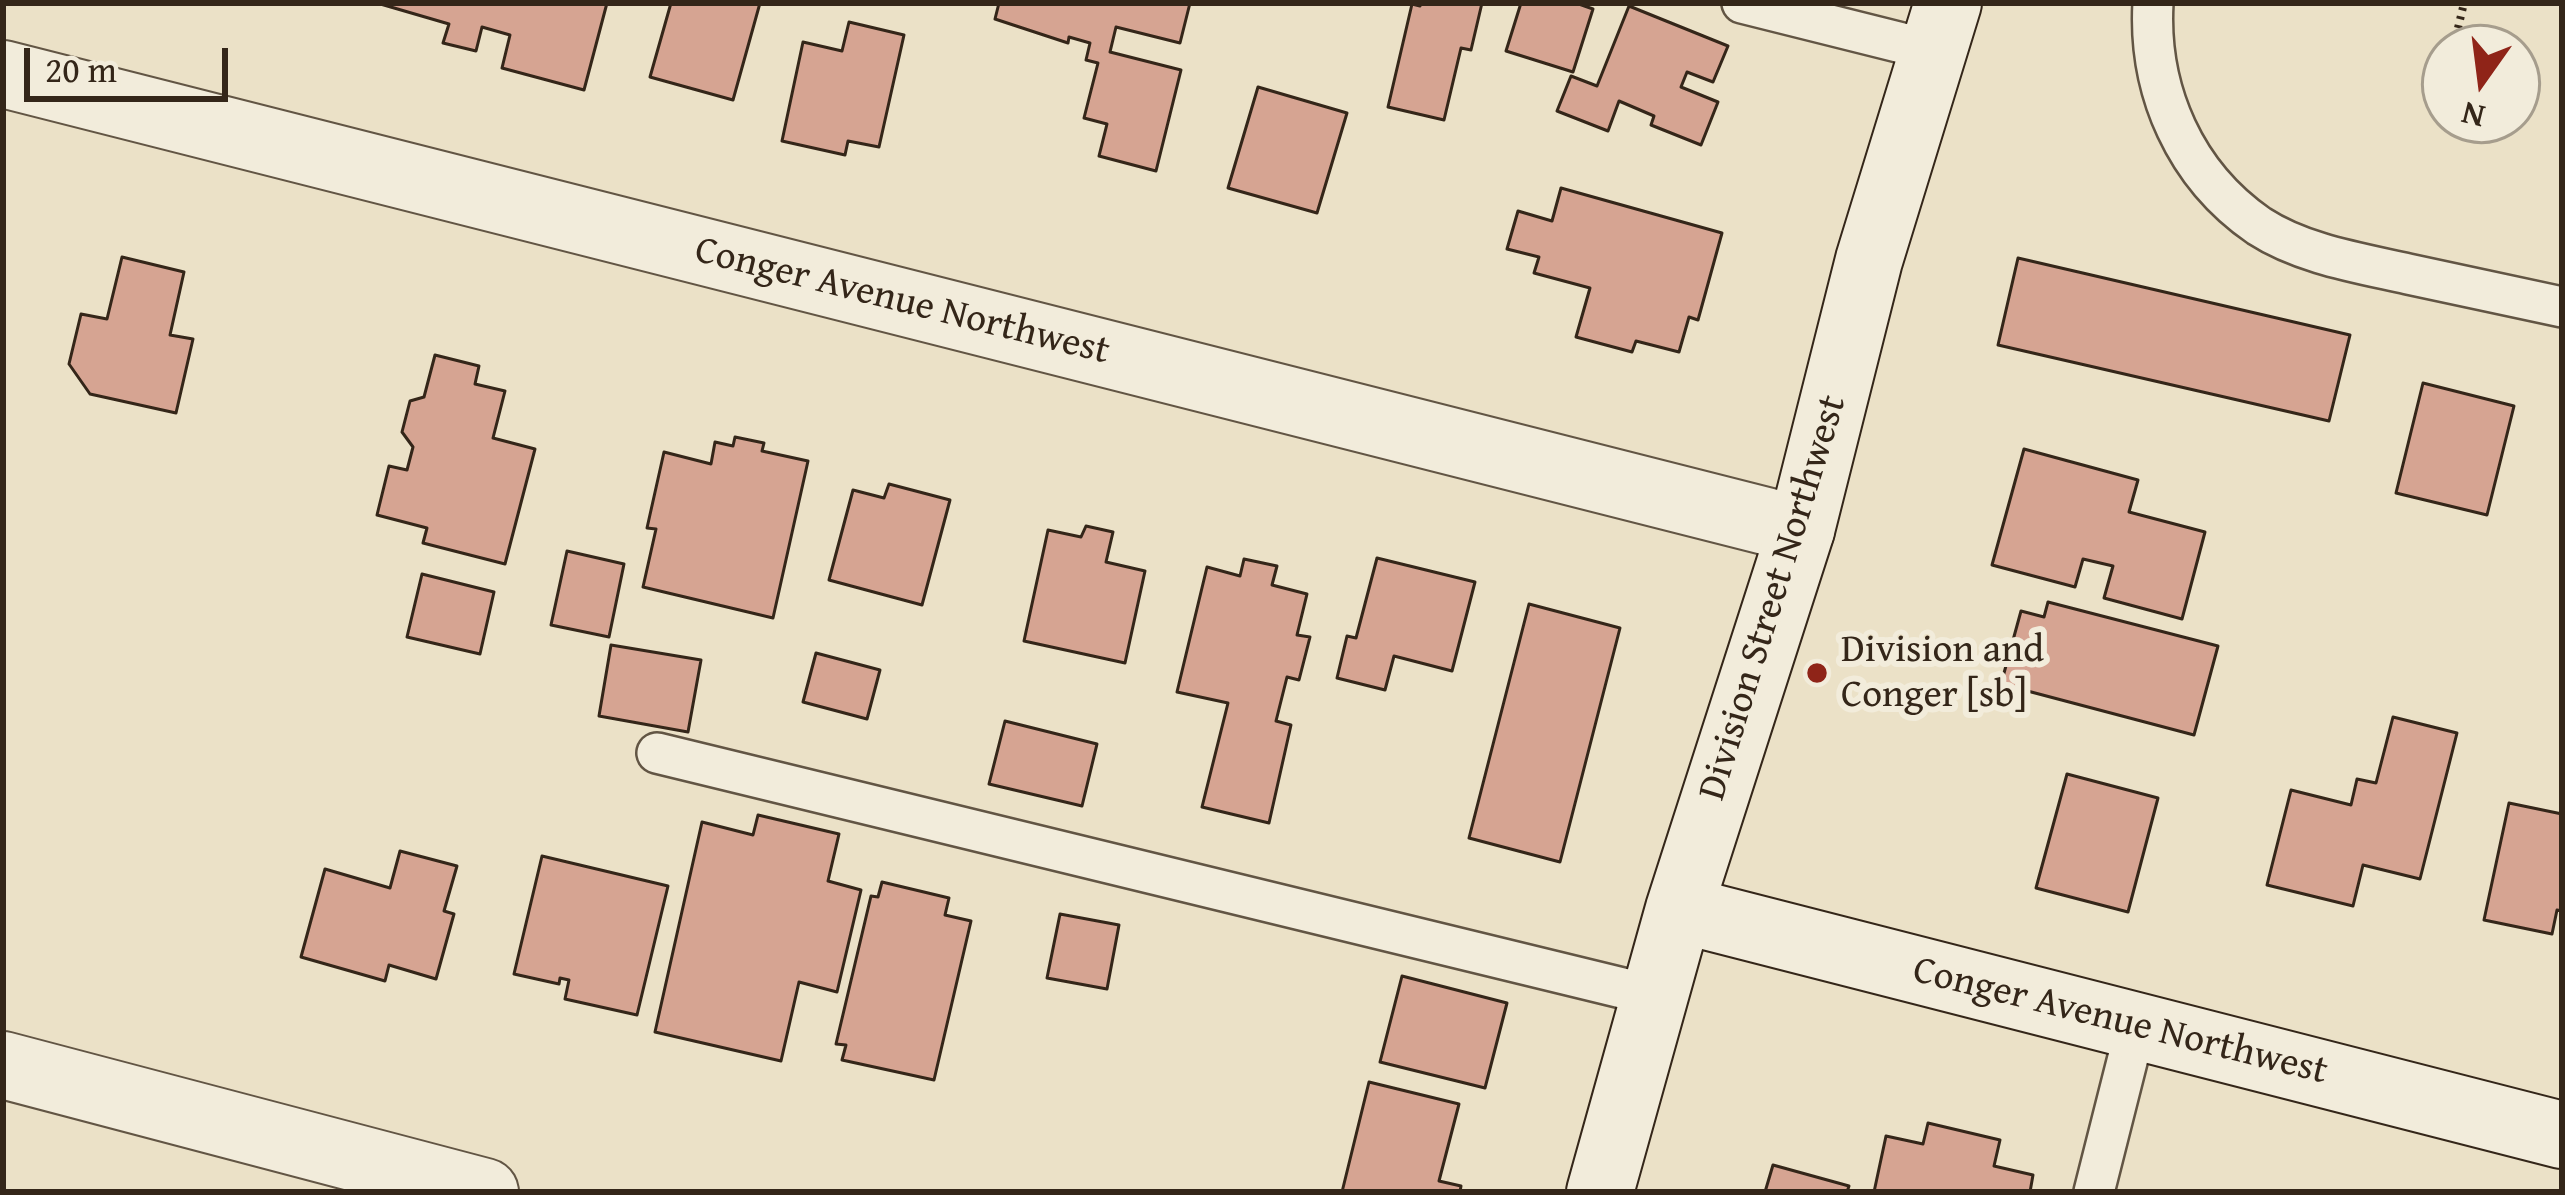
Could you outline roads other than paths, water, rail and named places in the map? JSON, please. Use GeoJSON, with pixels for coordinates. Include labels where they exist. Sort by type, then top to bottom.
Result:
{"type":"FeatureCollection","features":[{"type":"Feature","properties":{"kind":"street","name":"Division Street Northwest"},"geometry":{"type":"LineString","coordinates":[[1600,1192],[1679,909],[1802,530],[1869,260],[1941,27]]}},
{"type":"Feature","properties":{"kind":"street","name":"Conger Avenue Northwest"},"geometry":{"type":"LineString","coordinates":[[3,74],[1802,530]]}},
{"type":"Feature","properties":{"kind":"street","name":"Conger Avenue Northwest"},"geometry":{"type":"LineString","coordinates":[[1679,909],[2562,1135]]}},
{"type":"Feature","properties":{"kind":"street"},"geometry":{"type":"LineString","coordinates":[[3,1065],[485,1192]]}},
{"type":"Feature","properties":{"kind":"lane"},"geometry":{"type":"LineString","coordinates":[[1742,3],[1941,27]]}},
{"type":"Feature","properties":{"kind":"lane"},"geometry":{"type":"LineString","coordinates":[[2153,3],[2150,42],[2182,146],[2219,193],[2262,228],[2332,257],[2562,307]]}},
{"type":"Feature","properties":{"kind":"lane"},"geometry":{"type":"LineString","coordinates":[[657,753],[1655,996]]}},
{"type":"Feature","properties":{"kind":"lane"},"geometry":{"type":"LineString","coordinates":[[2094,1192],[2136,1026]]}},
{"type":"Feature","properties":{"kind":"place","name":"Division and Conger [sb]"},"geometry":{"type":"Point","coordinates":[1817,673]}}]}
